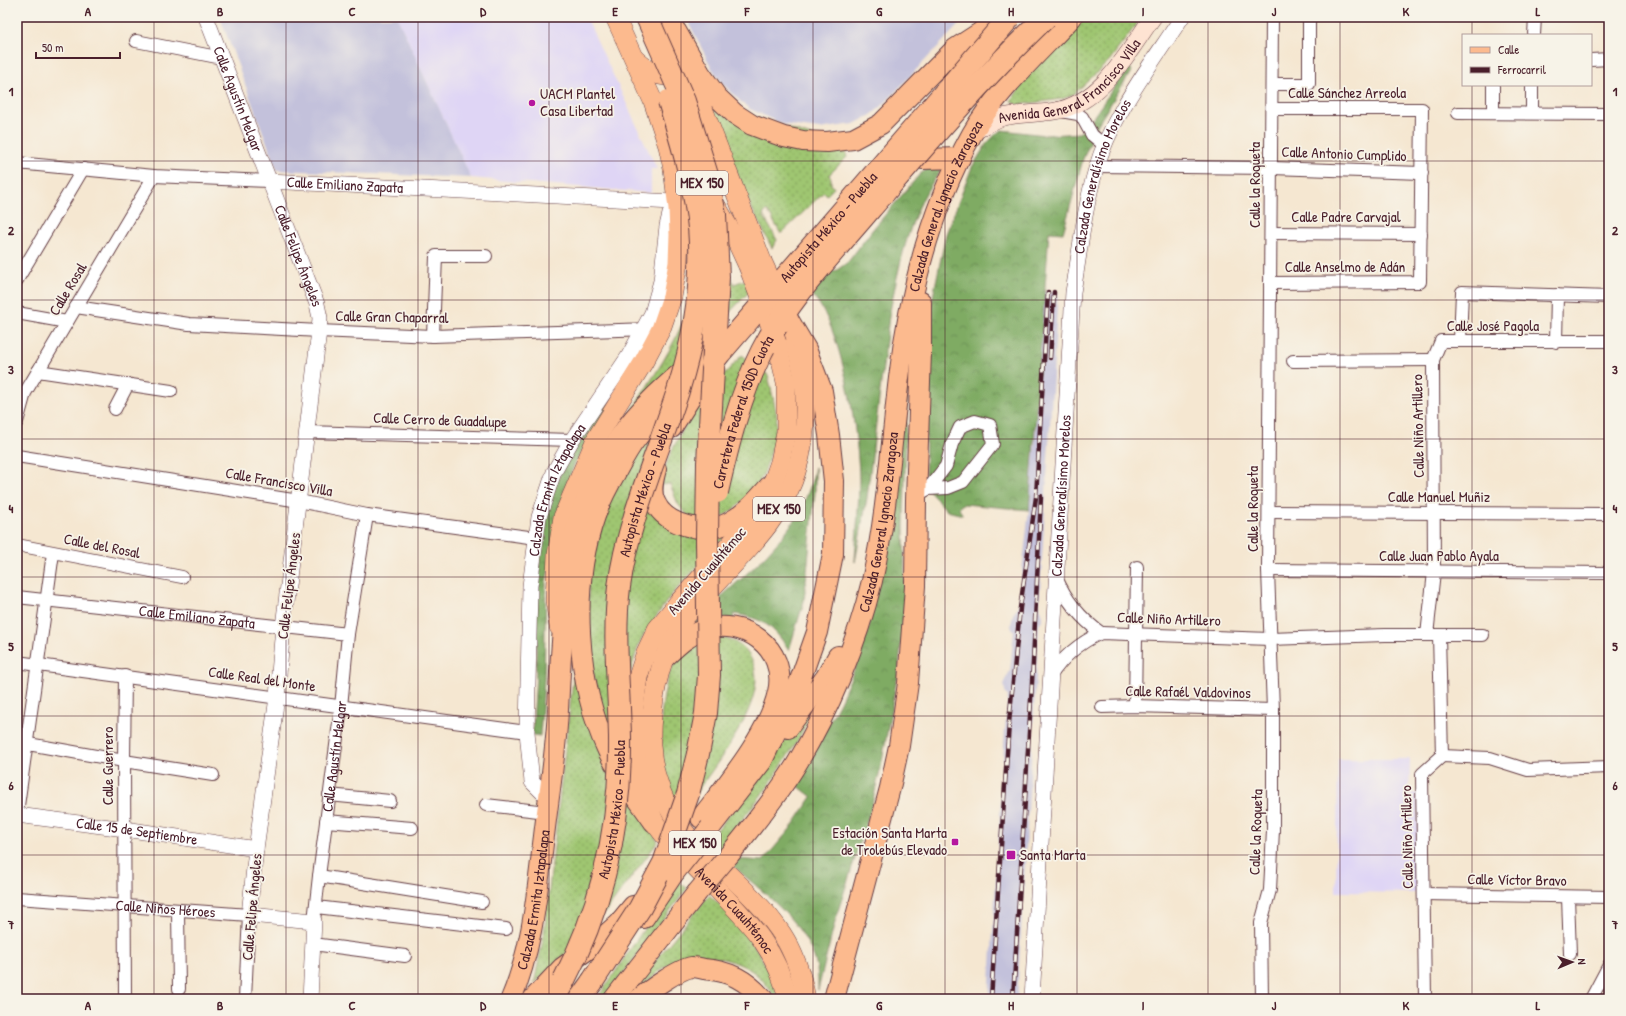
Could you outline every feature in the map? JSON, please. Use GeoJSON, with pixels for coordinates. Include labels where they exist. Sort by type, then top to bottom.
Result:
{"type":"FeatureCollection","features":[{"type":"Feature","properties":{"kind":"highway"},"geometry":{"type":"LineString","coordinates":[[634,17],[658,70],[675,119],[692,188],[700,242],[699,282],[692,337],[679,390],[652,468]]}},
{"type":"Feature","properties":{"kind":"highway"},"geometry":{"type":"LineString","coordinates":[[580,999],[591,990],[640,908],[669,866],[688,794],[706,713],[709,676],[707,540],[708,463],[718,277],[715,214],[707,175],[684,101],[647,17]]}},
{"type":"Feature","properties":{"kind":"highway","name":"Autopista México - Puebla"},"geometry":{"type":"LineString","coordinates":[[558,991],[578,954],[593,915],[610,853],[618,789],[620,752],[616,642],[619,588],[629,532],[652,468],[684,404],[720,353],[1010,17]]}},
{"type":"Feature","properties":{"kind":"highway","name":"Autopista México - Puebla"},"geometry":{"type":"LineString","coordinates":[[788,317],[822,265],[965,99],[1046,17]]}},
{"type":"Feature","properties":{"kind":"highway","name":"Calzada General Ignacio Zaragoza"},"geometry":{"type":"LineString","coordinates":[[614,999],[696,894],[746,834],[795,767],[816,728],[847,661],[871,583],[880,543],[900,375],[908,327],[920,267],[937,212],[973,132],[996,99],[1072,17]]}},
{"type":"Feature","properties":{"kind":"highway"},"geometry":{"type":"LineString","coordinates":[[676,32],[700,73],[717,97],[735,114],[752,125],[784,137],[803,141],[827,142],[853,139],[881,124],[955,49],[988,24]]}},
{"type":"Feature","properties":{"kind":"highway"},"geometry":{"type":"LineString","coordinates":[[654,822],[628,785],[608,751],[588,690],[582,649],[579,612],[582,579],[588,543],[595,516],[607,488],[635,440],[654,418],[809,269],[901,153],[958,73],[988,24]]}},
{"type":"Feature","properties":{"kind":"highway"},"geometry":{"type":"LineString","coordinates":[[773,482],[742,514],[728,523],[708,528],[688,526],[670,519],[655,503],[652,492],[653,479],[658,461],[680,418],[701,389],[754,330],[922,158],[963,110],[1011,63],[1045,46]]}},
{"type":"Feature","properties":{"kind":"highway"},"geometry":{"type":"LineString","coordinates":[[561,640],[574,538],[585,504],[600,471],[618,439],[638,412],[797,271],[894,155],[958,73]]}},
{"type":"Feature","properties":{"kind":"highway"},"geometry":{"type":"LineString","coordinates":[[922,158],[960,158]]}},
{"type":"Feature","properties":{"kind":"highway"},"geometry":{"type":"LineString","coordinates":[[834,999],[890,788],[908,683],[922,492],[920,267]]}},
{"type":"Feature","properties":{"kind":"highway"},"geometry":{"type":"LineString","coordinates":[[762,761],[799,683],[809,658],[823,606],[833,554],[834,482],[822,391],[806,349],[788,317]]}},
{"type":"Feature","properties":{"kind":"highway","name":"Carretera Federal 150D Cuota"},"geometry":{"type":"LineString","coordinates":[[707,540],[724,462],[738,412],[762,351],[788,317]]}},
{"type":"Feature","properties":{"kind":"highway"},"geometry":{"type":"LineString","coordinates":[[533,999],[562,968],[598,942],[619,922],[762,761],[826,676],[860,620]]}},
{"type":"Feature","properties":{"kind":"highway"},"geometry":{"type":"LineString","coordinates":[[662,660],[690,635],[704,629],[719,627],[731,627],[755,635],[765,644],[775,658],[779,674],[779,691],[773,708],[706,823]]}},
{"type":"Feature","properties":{"kind":"highway","name":"Calzada Ermita Iztapalapa"},"geometry":{"type":"LineString","coordinates":[[511,999],[524,965],[532,932],[558,712],[561,640]]}},
{"type":"Feature","properties":{"kind":"highway"},"geometry":{"type":"LineString","coordinates":[[639,999],[648,991],[675,974],[691,967],[731,974],[747,983],[763,999]]}},
{"type":"Feature","properties":{"kind":"main road","name":"Calzada Ermita Iztapalapa"},"geometry":{"type":"LineString","coordinates":[[561,640],[555,600],[557,554],[563,517],[619,387],[672,297],[678,263],[679,235],[668,146],[653,101],[615,17]]}},
{"type":"Feature","properties":{"kind":"main road","name":"Avenida General Francisco Villa"},"geometry":{"type":"LineString","coordinates":[[973,132],[1003,117],[1056,111],[1079,103],[1096,91],[1121,63],[1153,17]]}},
{"type":"Feature","properties":{"kind":"main road"},"geometry":{"type":"LineString","coordinates":[[633,57],[645,68],[656,74],[667,76],[677,71],[682,59],[676,32]]}},
{"type":"Feature","properties":{"kind":"main road"},"geometry":{"type":"LineString","coordinates":[[676,32],[689,72],[730,181],[755,264],[788,317]]}},
{"type":"Feature","properties":{"kind":"main road","name":"Avenida Cuauhtémoc"},"geometry":{"type":"LineString","coordinates":[[653,101],[735,238],[755,264],[786,382],[786,432],[780,462],[773,482],[756,515],[657,629],[646,652],[638,677],[634,708],[636,759],[643,789],[654,822],[664,835],[755,929],[775,960],[784,982],[788,999]]}},
{"type":"Feature","properties":{"kind":"main road","name":"Avenida Cuauhtémoc"},"geometry":{"type":"LineString","coordinates":[[788,317],[804,379],[805,413],[802,444],[796,472],[784,501],[770,523],[678,625],[662,660],[657,684],[651,746],[655,771],[663,797],[684,832],[736,882],[782,934],[791,950],[802,979],[806,999]]}},
{"type":"Feature","properties":{"kind":"street","name":"Calle Agustín Melgar"},"geometry":{"type":"LineString","coordinates":[[206,17],[269,181]]}},
{"type":"Feature","properties":{"kind":"street","name":"Calzada Generalísimo Morelos"},"geometry":{"type":"LineString","coordinates":[[1032,999],[1073,292],[1088,203],[1104,145],[1121,112],[1182,17]]}},
{"type":"Feature","properties":{"kind":"street","name":"Calle la Roqueta"},"geometry":{"type":"LineString","coordinates":[[1262,999],[1261,922],[1270,890],[1273,830],[1273,710],[1268,570],[1272,17]]}},
{"type":"Feature","properties":{"kind":"street"},"geometry":{"type":"LineString","coordinates":[[1272,84],[1309,84],[1309,17]]}},
{"type":"Feature","properties":{"kind":"street"},"geometry":{"type":"LineString","coordinates":[[1534,34],[1535,17]]}},
{"type":"Feature","properties":{"kind":"street"},"geometry":{"type":"LineString","coordinates":[[136,41],[222,58]]}},
{"type":"Feature","properties":{"kind":"street"},"geometry":{"type":"LineString","coordinates":[[1592,60],[1609,59]]}},
{"type":"Feature","properties":{"kind":"street"},"geometry":{"type":"LineString","coordinates":[[1493,86],[1493,113]]}},
{"type":"Feature","properties":{"kind":"street"},"geometry":{"type":"LineString","coordinates":[[1532,86],[1532,113]]}},
{"type":"Feature","properties":{"kind":"street","name":"Calle Sánchez Arreola"},"geometry":{"type":"LineString","coordinates":[[1272,109],[1422,109],[1422,172]]}},
{"type":"Feature","properties":{"kind":"street"},"geometry":{"type":"LineString","coordinates":[[1056,111],[1078,114],[1086,123],[1092,135],[1104,145]]}},
{"type":"Feature","properties":{"kind":"street"},"geometry":{"type":"LineString","coordinates":[[1458,113],[1609,114]]}},
{"type":"Feature","properties":{"kind":"street","name":"Calle Emiliano Zapata"},"geometry":{"type":"LineString","coordinates":[[18,165],[83,169],[154,176],[675,202]]}},
{"type":"Feature","properties":{"kind":"street","name":"Calle Antonio Cumplido"},"geometry":{"type":"LineString","coordinates":[[1097,166],[1271,168],[1422,172]]}},
{"type":"Feature","properties":{"kind":"street"},"geometry":{"type":"LineString","coordinates":[[17,280],[83,169]]}},
{"type":"Feature","properties":{"kind":"street"},"geometry":{"type":"LineString","coordinates":[[1421,234],[1422,172]]}},
{"type":"Feature","properties":{"kind":"street","name":"Calle Rosal"},"geometry":{"type":"LineString","coordinates":[[17,422],[25,393],[154,176]]}},
{"type":"Feature","properties":{"kind":"street","name":"Calle Felipe Ángeles"},"geometry":{"type":"LineString","coordinates":[[245,999],[249,915],[256,849],[277,697],[306,432],[320,332],[320,318],[317,304],[269,181]]}},
{"type":"Feature","properties":{"kind":"street","name":"Calle Padre Carvajal"},"geometry":{"type":"LineString","coordinates":[[1271,233],[1421,234]]}},
{"type":"Feature","properties":{"kind":"street","name":"Calle Anselmo de Adán"},"geometry":{"type":"LineString","coordinates":[[1270,283],[1420,282],[1421,234]]}},
{"type":"Feature","properties":{"kind":"street"},"geometry":{"type":"LineString","coordinates":[[433,336],[436,256],[486,256]]}},
{"type":"Feature","properties":{"kind":"street"},"geometry":{"type":"LineString","coordinates":[[1460,340],[1462,292],[1609,297]]}},
{"type":"Feature","properties":{"kind":"street"},"geometry":{"type":"LineString","coordinates":[[1556,342],[1557,295]]}},
{"type":"Feature","properties":{"kind":"street","name":"Calle Gran Chaparral"},"geometry":{"type":"LineString","coordinates":[[76,307],[189,324],[320,332],[433,336],[653,329]]}},
{"type":"Feature","properties":{"kind":"street"},"geometry":{"type":"LineString","coordinates":[[17,313],[67,322]]}},
{"type":"Feature","properties":{"kind":"street","name":"Calle José Pagola"},"geometry":{"type":"LineString","coordinates":[[1433,360],[1441,340],[1556,342],[1609,341]]}},
{"type":"Feature","properties":{"kind":"street"},"geometry":{"type":"LineString","coordinates":[[1293,361],[1433,360]]}},
{"type":"Feature","properties":{"kind":"street","name":"Calle Niño Artillero"},"geometry":{"type":"LineString","coordinates":[[1425,999],[1422,774],[1442,756],[1433,635],[1433,360]]}},
{"type":"Feature","properties":{"kind":"street"},"geometry":{"type":"LineString","coordinates":[[38,371],[171,391]]}},
{"type":"Feature","properties":{"kind":"street"},"geometry":{"type":"LineString","coordinates":[[115,408],[128,384]]}},
{"type":"Feature","properties":{"kind":"street","name":"Calzada Ermita Iztapalapa"},"geometry":{"type":"LineString","coordinates":[[548,805],[532,782],[527,732],[530,586],[539,517],[554,472],[572,440],[619,387]]}},
{"type":"Feature","properties":{"kind":"street"},"geometry":{"type":"LineString","coordinates":[[975,421],[990,426],[994,444],[963,482],[948,488],[922,492],[946,466],[952,444],[960,427],[975,421]]}},
{"type":"Feature","properties":{"kind":"street","name":"Calle Cerro de Guadalupe"},"geometry":{"type":"LineString","coordinates":[[306,432],[572,440]]}},
{"type":"Feature","properties":{"kind":"street","name":"Calle Francisco Villa"},"geometry":{"type":"LineString","coordinates":[[17,456],[299,501],[367,514],[536,538]]}},
{"type":"Feature","properties":{"kind":"street","name":"Calle Manuel Muñiz"},"geometry":{"type":"LineString","coordinates":[[1269,512],[1609,514]]}},
{"type":"Feature","properties":{"kind":"street","name":"Calle Agustín Melgar"},"geometry":{"type":"LineString","coordinates":[[310,999],[315,914],[319,876],[341,707],[348,634],[367,514]]}},
{"type":"Feature","properties":{"kind":"street","name":"Calle del Rosal"},"geometry":{"type":"LineString","coordinates":[[17,545],[182,577]]}},
{"type":"Feature","properties":{"kind":"street"},"geometry":{"type":"LineString","coordinates":[[17,814],[22,743],[38,665],[53,552]]}},
{"type":"Feature","properties":{"kind":"street"},"geometry":{"type":"LineString","coordinates":[[1135,706],[1137,567]]}},
{"type":"Feature","properties":{"kind":"street","name":"Calle Juan Pablo Ayala"},"geometry":{"type":"LineString","coordinates":[[1268,570],[1609,573]]}},
{"type":"Feature","properties":{"kind":"street","name":"Calle Niño Artillero"},"geometry":{"type":"LineString","coordinates":[[1056,577],[1061,590],[1077,612],[1101,633]]}},
{"type":"Feature","properties":{"kind":"street","name":"Calle Emiliano Zapata"},"geometry":{"type":"LineString","coordinates":[[17,597],[348,634]]}},
{"type":"Feature","properties":{"kind":"street","name":"Calle Niño Artillero"},"geometry":{"type":"LineString","coordinates":[[1050,677],[1056,667],[1071,651],[1090,638],[1101,633],[1270,639],[1483,635]]}},
{"type":"Feature","properties":{"kind":"street","name":"Calle Real del Monte"},"geometry":{"type":"LineString","coordinates":[[17,662],[527,732]]}},
{"type":"Feature","properties":{"kind":"street","name":"Calle Guerrero"},"geometry":{"type":"LineString","coordinates":[[125,676],[125,999]]}},
{"type":"Feature","properties":{"kind":"street","name":"Calle Rafaél Valdovinos"},"geometry":{"type":"LineString","coordinates":[[1102,707],[1135,706],[1273,710]]}},
{"type":"Feature","properties":{"kind":"street"},"geometry":{"type":"LineString","coordinates":[[22,743],[213,775]]}},
{"type":"Feature","properties":{"kind":"street"},"geometry":{"type":"LineString","coordinates":[[1442,756],[1490,758],[1528,770],[1609,767]]}},
{"type":"Feature","properties":{"kind":"street"},"geometry":{"type":"LineString","coordinates":[[329,794],[390,800]]}},
{"type":"Feature","properties":{"kind":"street"},"geometry":{"type":"LineString","coordinates":[[486,805],[548,805]]}},
{"type":"Feature","properties":{"kind":"street","name":"Calle 15 de Septiembre"},"geometry":{"type":"LineString","coordinates":[[17,814],[124,828],[256,849]]}},
{"type":"Feature","properties":{"kind":"street"},"geometry":{"type":"LineString","coordinates":[[326,821],[412,828]]}},
{"type":"Feature","properties":{"kind":"street"},"geometry":{"type":"LineString","coordinates":[[319,876],[482,902]]}},
{"type":"Feature","properties":{"kind":"street","name":"Calle Víctor Bravo"},"geometry":{"type":"LineString","coordinates":[[1424,894],[1609,897]]}},
{"type":"Feature","properties":{"kind":"street"},"geometry":{"type":"LineString","coordinates":[[1568,897],[1570,954]]}},
{"type":"Feature","properties":{"kind":"street","name":"Calle Niños Héroes"},"geometry":{"type":"LineString","coordinates":[[17,898],[249,915],[315,914]]}},
{"type":"Feature","properties":{"kind":"street"},"geometry":{"type":"LineString","coordinates":[[178,910],[179,989]]}},
{"type":"Feature","properties":{"kind":"street"},"geometry":{"type":"LineString","coordinates":[[315,914],[506,929]]}},
{"type":"Feature","properties":{"kind":"street"},"geometry":{"type":"LineString","coordinates":[[313,944],[405,956]]}},
{"type":"Feature","properties":{"kind":"street"},"geometry":{"type":"LineString","coordinates":[[1591,999],[1609,965]]}},
{"type":"Feature","properties":{"kind":"shaded area"},"geometry":{"type":"Polygon","coordinates":[[[220,17],[397,17],[471,178],[277,170],[220,17]]]}},
{"type":"Feature","properties":{"kind":"shaded area","name":"UACM Plantel Casa Libertad"},"geometry":{"type":"Polygon","coordinates":[[[397,17],[586,17],[657,169],[651,169],[651,193],[471,178],[397,17]]]}},
{"type":"Feature","properties":{"kind":"shaded area"},"geometry":{"type":"Polygon","coordinates":[[[686,17],[966,17],[882,106],[871,115],[854,124],[819,129],[782,124],[750,109],[741,102],[722,83],[711,67],[686,17]]]}},
{"type":"Feature","properties":{"kind":"shaded area"},"geometry":{"type":"Polygon","coordinates":[[[1044,292],[1058,292],[1039,608],[1042,612],[1042,620],[1039,624],[1017,999],[989,999],[1008,697],[1005,691],[1004,682],[1010,671],[1014,631],[1011,626],[1013,614],[1018,608],[1029,510],[1035,442],[1044,292]]]}},
{"type":"Feature","properties":{"kind":"shaded area"},"geometry":{"type":"Polygon","coordinates":[[[1338,759],[1410,759],[1409,793],[1419,793],[1418,893],[1336,892],[1338,759]]]}},
{"type":"Feature","properties":{"kind":"green space"},"geometry":{"type":"Polygon","coordinates":[[[1085,17],[1142,17],[1109,61],[1074,94],[1062,99],[1016,105],[1011,101],[1028,76],[1085,17]]]}},
{"type":"Feature","properties":{"kind":"green space"},"geometry":{"type":"Polygon","coordinates":[[[1128,67],[1132,70],[1098,124],[1083,159],[1063,233],[1049,232],[1029,510],[964,504],[961,505],[959,509],[963,515],[947,511],[928,489],[925,482],[928,350],[931,306],[946,234],[972,167],[987,143],[1002,130],[1045,135],[1079,133],[1085,129],[1128,67]]]}},
{"type":"Feature","properties":{"kind":"green space"},"geometry":{"type":"Polygon","coordinates":[[[705,92],[715,104],[844,147],[847,157],[829,175],[831,178],[831,184],[834,188],[827,195],[824,192],[781,234],[767,210],[763,215],[777,240],[772,248],[749,203],[705,92]]]}},
{"type":"Feature","properties":{"kind":"green space"},"geometry":{"type":"Polygon","coordinates":[[[929,168],[941,170],[927,191],[913,221],[903,252],[895,285],[889,317],[867,498],[855,562],[859,480],[856,437],[852,409],[839,352],[831,327],[821,306],[809,292],[830,272],[837,270],[848,262],[873,229],[920,174],[929,168]]]}},
{"type":"Feature","properties":{"kind":"green space"},"geometry":{"type":"Polygon","coordinates":[[[704,225],[734,284],[745,280],[750,291],[627,418],[663,361],[681,326],[692,289],[704,225]]]}},
{"type":"Feature","properties":{"kind":"green space"},"geometry":{"type":"Polygon","coordinates":[[[742,355],[768,375],[777,416],[775,439],[764,473],[753,494],[719,520],[689,517],[678,504],[670,484],[659,485],[671,452],[696,405],[742,355]]]}},
{"type":"Feature","properties":{"kind":"green space"},"geometry":{"type":"Polygon","coordinates":[[[907,374],[904,526],[905,600],[898,678],[871,809],[837,914],[818,990],[818,973],[814,957],[799,930],[779,906],[732,865],[736,859],[763,861],[791,828],[812,797],[794,783],[816,747],[840,702],[855,668],[869,627],[907,374]]]}},
{"type":"Feature","properties":{"kind":"green space"},"geometry":{"type":"Polygon","coordinates":[[[606,402],[610,405],[575,463],[565,489],[546,583],[544,680],[540,736],[532,735],[536,678],[537,590],[541,543],[545,520],[551,497],[564,466],[575,447],[606,402]]]}},
{"type":"Feature","properties":{"kind":"green space"},"geometry":{"type":"Polygon","coordinates":[[[659,420],[652,509],[735,526],[672,594],[646,631],[639,644],[629,675],[625,770],[606,727],[589,656],[588,576],[609,499],[659,420]]]}},
{"type":"Feature","properties":{"kind":"green space"},"geometry":{"type":"Polygon","coordinates":[[[815,467],[815,493],[804,601],[789,650],[778,635],[766,624],[744,616],[734,614],[733,620],[688,628],[704,611],[747,574],[785,533],[804,502],[811,485],[815,467]]]}},
{"type":"Feature","properties":{"kind":"green space"},"geometry":{"type":"Polygon","coordinates":[[[712,636],[722,637],[734,641],[749,655],[754,665],[756,676],[754,693],[744,720],[736,734],[690,801],[674,801],[665,773],[662,756],[661,722],[666,686],[671,669],[678,656],[687,647],[712,636]]]}},
{"type":"Feature","properties":{"kind":"green space"},"geometry":{"type":"Polygon","coordinates":[[[575,663],[658,842],[589,931],[534,984],[544,934],[575,663]]]}},
{"type":"Feature","properties":{"kind":"green space"},"geometry":{"type":"Polygon","coordinates":[[[823,691],[798,740],[769,785],[718,851],[708,842],[823,691]]]}},
{"type":"Feature","properties":{"kind":"green space"},"geometry":{"type":"Polygon","coordinates":[[[677,880],[687,888],[604,999],[597,999],[677,880]]]}},
{"type":"Feature","properties":{"kind":"green space"},"geometry":{"type":"Polygon","coordinates":[[[709,895],[732,917],[752,942],[768,969],[779,999],[776,999],[759,977],[744,966],[716,958],[696,957],[678,960],[665,967],[652,977],[630,999],[624,999],[709,895]]]}},
{"type":"Feature","properties":{"kind":"railway"},"geometry":{"type":"LineString","coordinates":[[991,999],[1009,723],[1020,608],[1036,497],[1048,292]]}},
{"type":"Feature","properties":{"kind":"railway"},"geometry":{"type":"LineString","coordinates":[[1050,358],[1054,292]]}},
{"type":"Feature","properties":{"kind":"railway"},"geometry":{"type":"LineString","coordinates":[[1013,999],[1032,683],[1041,496]]}},
{"type":"Feature","properties":{"kind":"place","name":"UACM Plantel Casa Libertad"},"geometry":{"type":"Point","coordinates":[532,103]}},
{"type":"Feature","properties":{"kind":"place","name":"Estación Santa Marta de Trolebús Elevado"},"geometry":{"type":"Point","coordinates":[955,842]}},
{"type":"Feature","properties":{"kind":"place","name":"Santa Marta"},"geometry":{"type":"Point","coordinates":[1011,855]}}]}
